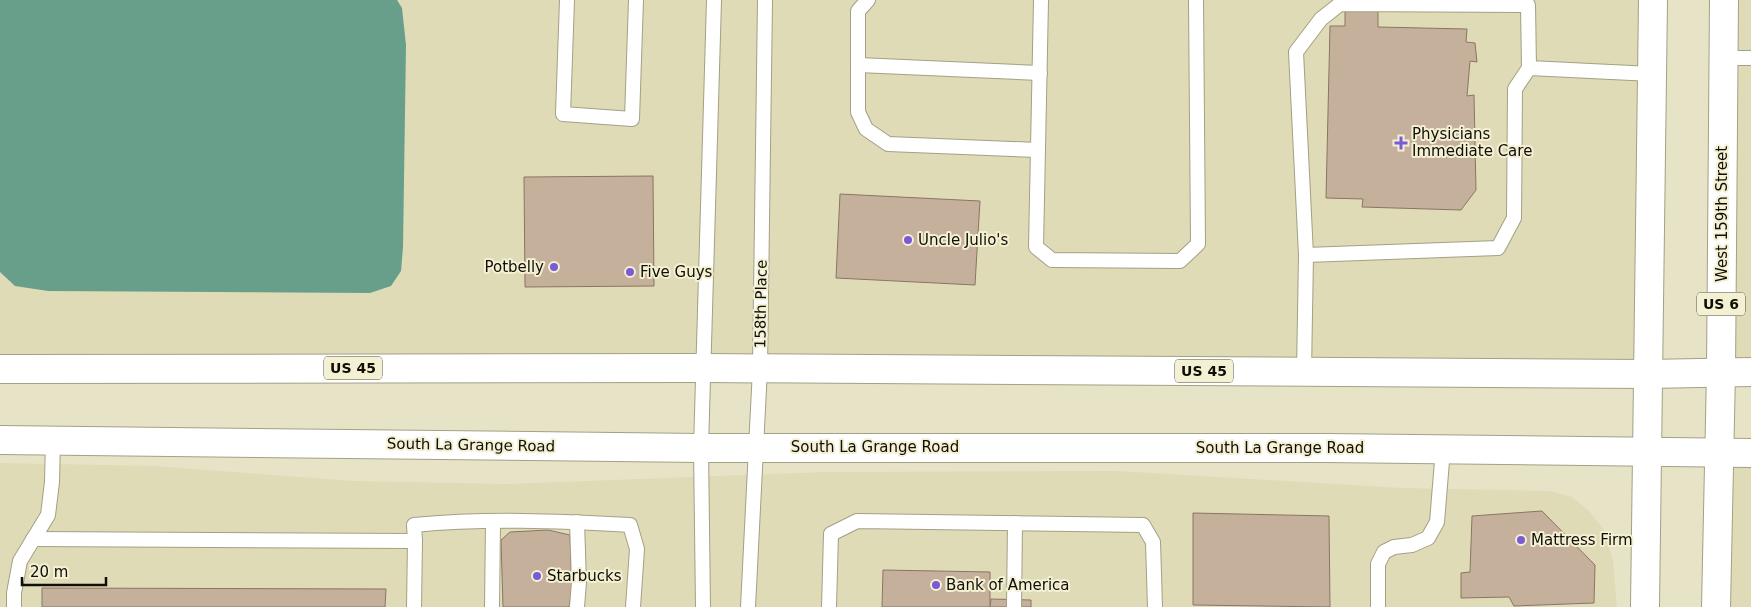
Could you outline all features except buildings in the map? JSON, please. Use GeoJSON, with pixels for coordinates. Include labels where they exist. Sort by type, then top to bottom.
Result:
{"type":"FeatureCollection","features":[{"type":"Feature","properties":{"kind":"main road"},"geometry":{"type":"LineString","coordinates":[[1645,607],[1653,0]]}},
{"type":"Feature","properties":{"kind":"main road","name":"West 159th Street"},"geometry":{"type":"LineString","coordinates":[[1716,607],[1721,372],[1724,0]]}},
{"type":"Feature","properties":{"kind":"main road","name":"US 45"},"geometry":{"type":"LineString","coordinates":[[0,369],[705,368],[1648,374],[1751,372]]}},
{"type":"Feature","properties":{"kind":"main road","name":"South La Grange Road"},"geometry":{"type":"LineString","coordinates":[[0,440],[701,448],[1443,448],[1751,453]]}},
{"type":"Feature","properties":{"kind":"lane"},"geometry":{"type":"LineString","coordinates":[[566,0],[562,114],[632,119],[636,0]]}},
{"type":"Feature","properties":{"kind":"lane"},"geometry":{"type":"LineString","coordinates":[[703,607],[701,448],[705,368],[714,0]]}},
{"type":"Feature","properties":{"kind":"lane","name":"158th Place"},"geometry":{"type":"LineString","coordinates":[[748,607],[760,369],[765,0]]}},
{"type":"Feature","properties":{"kind":"lane"},"geometry":{"type":"LineString","coordinates":[[868,0],[858,11],[858,112],[866,129],[888,144],[1038,150]]}},
{"type":"Feature","properties":{"kind":"lane"},"geometry":{"type":"LineString","coordinates":[[1041,0],[1036,247],[1052,260],[1180,261],[1198,244],[1196,0]]}},
{"type":"Feature","properties":{"kind":"lane"},"geometry":{"type":"LineString","coordinates":[[1304,372],[1306,255],[1296,52],[1321,19],[1340,4],[1528,5],[1529,68],[1515,89],[1514,218],[1498,248],[1306,255]]}},
{"type":"Feature","properties":{"kind":"lane"},"geometry":{"type":"LineString","coordinates":[[1724,58],[1751,58]]}},
{"type":"Feature","properties":{"kind":"lane"},"geometry":{"type":"LineString","coordinates":[[858,66],[1040,73]]}},
{"type":"Feature","properties":{"kind":"lane"},"geometry":{"type":"LineString","coordinates":[[1529,68],[1652,74]]}},
{"type":"Feature","properties":{"kind":"lane"},"geometry":{"type":"LineString","coordinates":[[14,607],[14,593],[20,560],[48,515],[52,482],[53,441]]}},
{"type":"Feature","properties":{"kind":"lane"},"geometry":{"type":"LineString","coordinates":[[1378,607],[1378,564],[1384,552],[1394,547],[1412,545],[1428,538],[1437,522],[1443,448]]}},
{"type":"Feature","properties":{"kind":"lane"},"geometry":{"type":"LineString","coordinates":[[829,607],[831,534],[857,521],[1143,525],[1153,542],[1155,607]]}},
{"type":"Feature","properties":{"kind":"lane"},"geometry":{"type":"LineString","coordinates":[[414,607],[414,525],[444,522],[576,522],[630,525],[637,549],[634,607]]}},
{"type":"Feature","properties":{"kind":"lane"},"geometry":{"type":"LineString","coordinates":[[492,607],[493,522]]}},
{"type":"Feature","properties":{"kind":"lane"},"geometry":{"type":"LineString","coordinates":[[576,522],[579,582],[577,607]]}},
{"type":"Feature","properties":{"kind":"lane"},"geometry":{"type":"LineString","coordinates":[[1014,607],[1015,523]]}},
{"type":"Feature","properties":{"kind":"lane"},"geometry":{"type":"LineString","coordinates":[[34,539],[415,541]]}},
{"type":"Feature","properties":{"kind":"shaded area"},"geometry":{"type":"Polygon","coordinates":[[[0,0],[1644,0],[1638,365],[0,360],[0,0]]]}},
{"type":"Feature","properties":{"kind":"shaded area"},"geometry":{"type":"Polygon","coordinates":[[[0,0],[397,0],[402,8],[406,45],[403,247],[401,271],[391,286],[370,293],[48,291],[15,286],[0,272],[0,0]]]}},
{"type":"Feature","properties":{"kind":"shaded area"},"geometry":{"type":"Polygon","coordinates":[[[1730,0],[1751,0],[1751,365],[1728,364],[1730,0]]]}},
{"type":"Feature","properties":{"kind":"shaded area"},"geometry":{"type":"Polygon","coordinates":[[[1726,461],[1751,461],[1751,607],[1724,607],[1726,461]]]}},
{"type":"Feature","properties":{"kind":"shaded area"},"geometry":{"type":"Polygon","coordinates":[[[0,463],[155,466],[353,481],[507,484],[826,472],[1118,471],[1402,488],[1549,491],[1572,497],[1589,511],[1604,530],[1613,561],[1617,607],[0,607],[0,463]]]}},
{"type":"Feature","properties":{"kind":"place","name":"Physicians Immediate Care"},"geometry":{"type":"Point","coordinates":[1401,143]}},
{"type":"Feature","properties":{"kind":"place","name":"Uncle Julio's"},"geometry":{"type":"Point","coordinates":[908,240]}},
{"type":"Feature","properties":{"kind":"place","name":"Potbelly"},"geometry":{"type":"Point","coordinates":[554,267]}},
{"type":"Feature","properties":{"kind":"place","name":"Five Guys"},"geometry":{"type":"Point","coordinates":[630,272]}},
{"type":"Feature","properties":{"kind":"place","name":"Mattress Firm"},"geometry":{"type":"Point","coordinates":[1521,540]}},
{"type":"Feature","properties":{"kind":"place","name":"Starbucks"},"geometry":{"type":"Point","coordinates":[537,576]}},
{"type":"Feature","properties":{"kind":"place","name":"Bank of America"},"geometry":{"type":"Point","coordinates":[936,585]}}]}
